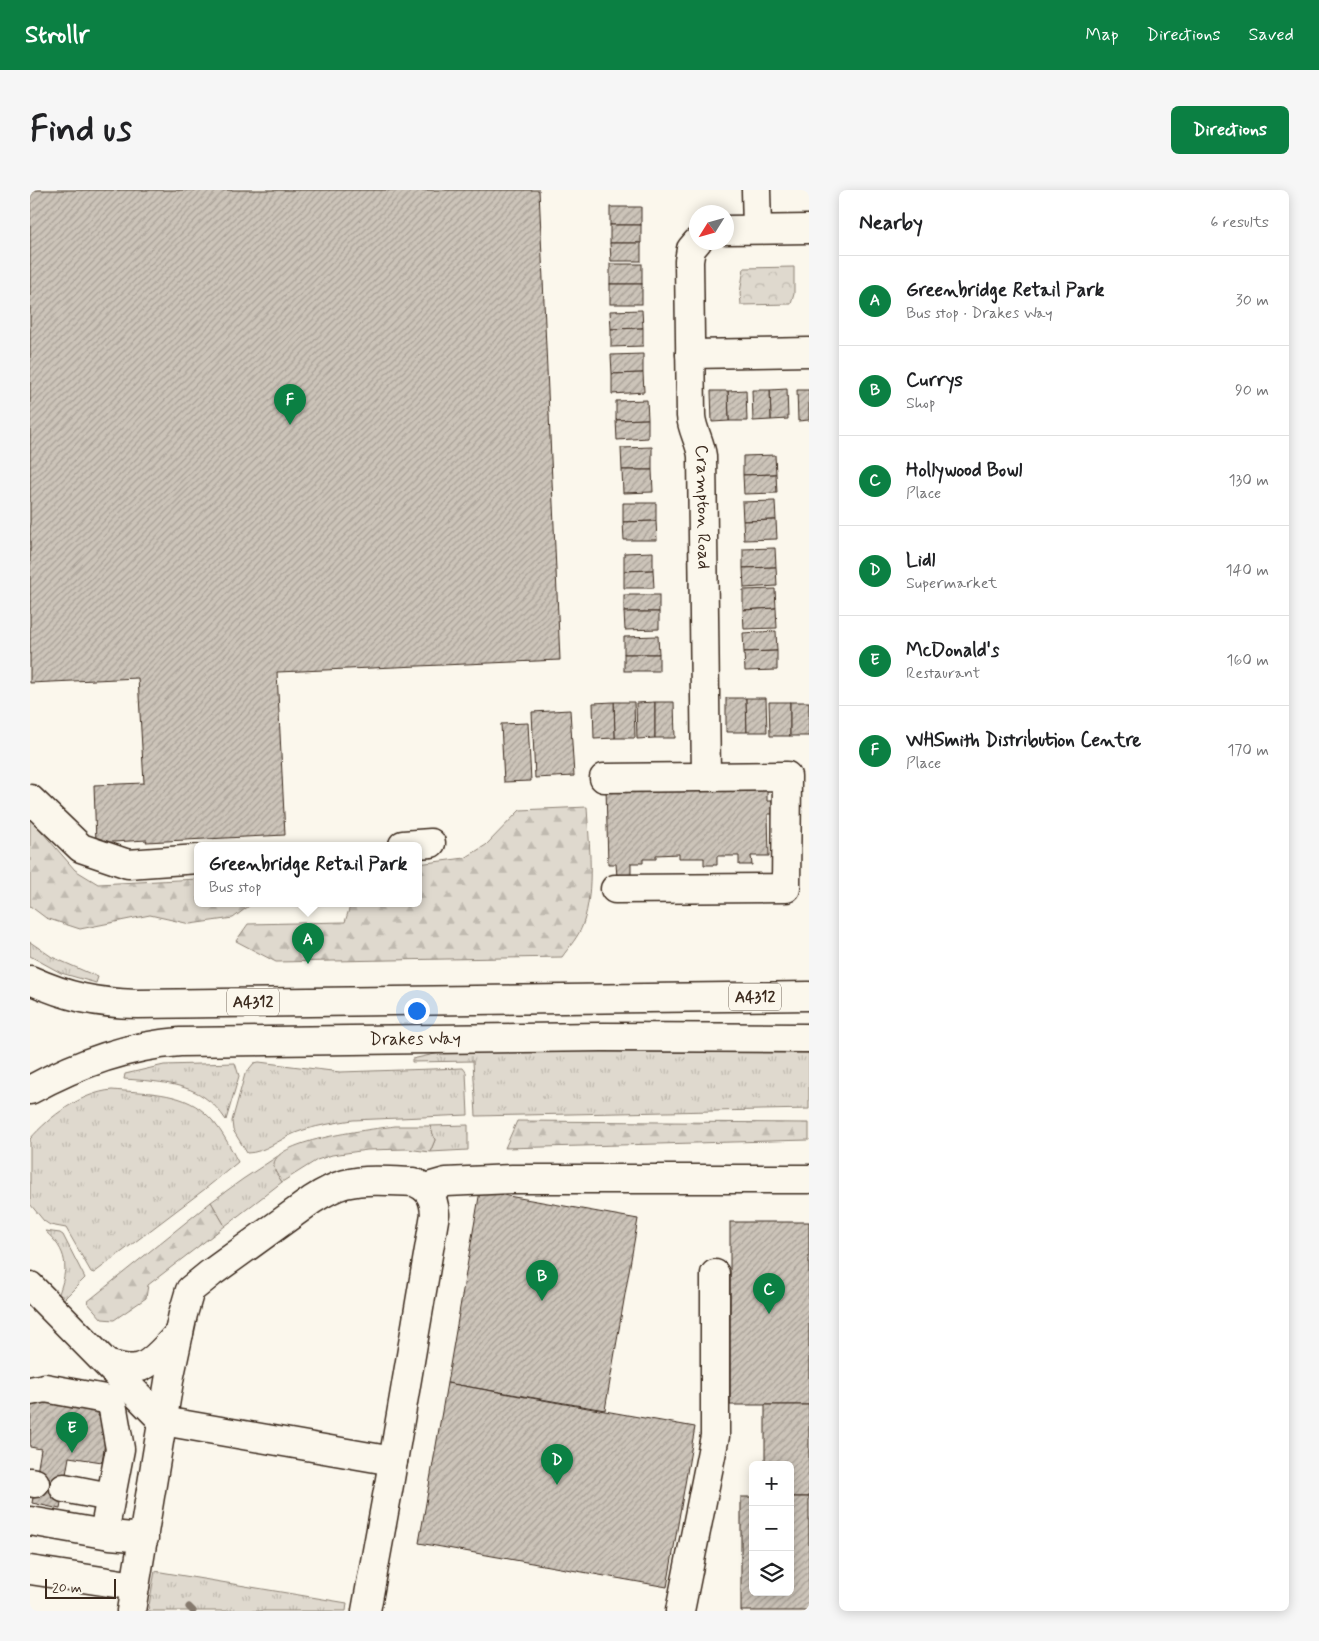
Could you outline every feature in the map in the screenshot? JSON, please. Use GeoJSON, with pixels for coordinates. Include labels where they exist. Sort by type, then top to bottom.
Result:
{"type":"FeatureCollection","features":[{"type":"Feature","properties":{"kind":"main road"},"geometry":{"type":"LineString","coordinates":[[756,190],[757,228]]}},
{"type":"Feature","properties":{"kind":"main road"},"geometry":{"type":"LineString","coordinates":[[734,229],[809,229]]}},
{"type":"Feature","properties":{"kind":"main road","name":"Crampton Road"},"geometry":{"type":"LineString","coordinates":[[691,250],[689,262],[691,421],[701,445],[702,456],[706,776]]}},
{"type":"Feature","properties":{"kind":"main road"},"geometry":{"type":"LineString","coordinates":[[690,354],[809,352]]}},
{"type":"Feature","properties":{"kind":"main road"},"geometry":{"type":"LineString","coordinates":[[604,778],[787,776],[786,888],[615,889]]}},
{"type":"Feature","properties":{"kind":"main road"},"geometry":{"type":"LineString","coordinates":[[30,799],[81,848],[128,864],[194,859]]}},
{"type":"Feature","properties":{"kind":"main road"},"geometry":{"type":"LineString","coordinates":[[422,844],[431,843]]}},
{"type":"Feature","properties":{"kind":"main road","name":"A4312"},"geometry":{"type":"LineString","coordinates":[[30,980],[79,998],[137,1004],[809,996]]}},
{"type":"Feature","properties":{"kind":"main road","name":"Drakes Way"},"geometry":{"type":"LineString","coordinates":[[30,1090],[76,1067],[122,1051],[153,1044],[180,1042],[602,1037],[809,1038]]}},
{"type":"Feature","properties":{"kind":"main road"},"geometry":{"type":"LineString","coordinates":[[425,1188],[446,1182],[512,1179],[809,1179]]}},
{"type":"Feature","properties":{"kind":"main road"},"geometry":{"type":"LineString","coordinates":[[30,1570],[133,1599],[179,1333],[190,1290],[322,1193],[344,1184],[357,1182],[413,1182],[425,1188],[433,1199],[435,1214],[366,1611]]}},
{"type":"Feature","properties":{"kind":"main road"},"geometry":{"type":"LineString","coordinates":[[680,1611],[716,1436],[715,1274]]}},
{"type":"Feature","properties":{"kind":"main road"},"geometry":{"type":"LineString","coordinates":[[30,1286],[110,1365],[163,1421],[393,1461]]}},
{"type":"Feature","properties":{"kind":"main road"},"geometry":{"type":"LineString","coordinates":[[110,1365],[133,1369],[142,1367],[179,1333]]}},
{"type":"Feature","properties":{"kind":"main road"},"geometry":{"type":"LineString","coordinates":[[30,1391],[45,1388],[105,1399],[110,1403],[113,1409],[120,1449],[104,1533]]}},
{"type":"Feature","properties":{"kind":"main road"},"geometry":{"type":"LineString","coordinates":[[64,1488],[110,1498]]}},
{"type":"Feature","properties":{"kind":"main road"},"geometry":{"type":"LineString","coordinates":[[30,1521],[144,1538]]}},
{"type":"Feature","properties":{"kind":"green space"},"geometry":{"type":"Polygon","coordinates":[[[794,267],[794,294],[791,304],[741,305],[740,293],[744,268],[794,267]]]}},
{"type":"Feature","properties":{"kind":"green space"},"geometry":{"type":"Polygon","coordinates":[[[587,807],[590,881],[587,910],[579,933],[562,957],[276,962],[236,941],[248,924],[345,922],[350,907],[422,907],[422,863],[465,858],[486,845],[520,810],[587,807]]]}},
{"type":"Feature","properties":{"kind":"green space"},"geometry":{"type":"Polygon","coordinates":[[[30,818],[75,870],[98,884],[194,879],[194,907],[248,907],[233,918],[190,924],[150,915],[80,929],[46,918],[30,906],[30,818]]]}},
{"type":"Feature","properties":{"kind":"green space"},"geometry":{"type":"Polygon","coordinates":[[[30,942],[52,957],[98,977],[96,983],[61,973],[30,956],[30,942]]]}},
{"type":"Feature","properties":{"kind":"green space"},"geometry":{"type":"Polygon","coordinates":[[[449,1051],[809,1053],[809,1109],[476,1116],[473,1061],[412,1062],[412,1059],[449,1051]]]}},
{"type":"Feature","properties":{"kind":"green space"},"geometry":{"type":"Polygon","coordinates":[[[259,1062],[340,1072],[463,1068],[466,1072],[468,1115],[353,1120],[302,1131],[260,1151],[247,1153],[233,1130],[232,1121],[245,1074],[254,1063],[259,1062]]]}},
{"type":"Feature","properties":{"kind":"green space"},"geometry":{"type":"Polygon","coordinates":[[[235,1063],[239,1076],[226,1120],[207,1099],[186,1088],[166,1083],[124,1079],[125,1074],[164,1065],[235,1063]]]}},
{"type":"Feature","properties":{"kind":"green space"},"geometry":{"type":"Polygon","coordinates":[[[112,1090],[161,1094],[195,1106],[215,1124],[238,1162],[94,1273],[91,1272],[66,1228],[50,1225],[44,1221],[30,1204],[30,1139],[47,1122],[67,1107],[89,1096],[112,1090]]]}},
{"type":"Feature","properties":{"kind":"green space"},"geometry":{"type":"Polygon","coordinates":[[[517,1121],[809,1123],[809,1140],[505,1148],[517,1121]]]}},
{"type":"Feature","properties":{"kind":"green space"},"geometry":{"type":"Polygon","coordinates":[[[468,1125],[468,1150],[430,1152],[435,1140],[430,1126],[468,1125]]]}},
{"type":"Feature","properties":{"kind":"green space"},"geometry":{"type":"Polygon","coordinates":[[[395,1126],[430,1126],[435,1140],[430,1152],[407,1149],[367,1150],[332,1155],[317,1160],[282,1182],[274,1169],[274,1164],[279,1155],[291,1148],[328,1137],[395,1126]]]}},
{"type":"Feature","properties":{"kind":"green space"},"geometry":{"type":"Polygon","coordinates":[[[281,1154],[276,1159],[275,1171],[282,1182],[225,1226],[211,1202],[281,1154]]]}},
{"type":"Feature","properties":{"kind":"green space"},"geometry":{"type":"Polygon","coordinates":[[[211,1202],[225,1226],[148,1285],[146,1298],[114,1320],[102,1319],[87,1302],[211,1202]]]}},
{"type":"Feature","properties":{"kind":"green space"},"geometry":{"type":"Polygon","coordinates":[[[45,1231],[63,1235],[85,1278],[62,1301],[58,1296],[64,1277],[64,1260],[53,1238],[45,1231]]]}},
{"type":"Feature","properties":{"kind":"green space"},"geometry":{"type":"Polygon","coordinates":[[[155,1571],[347,1603],[346,1611],[148,1611],[155,1571]]]}},
{"type":"Feature","properties":{"kind":"building"},"geometry":{"type":"Polygon","coordinates":[[[30,190],[539,190],[560,660],[277,672],[285,835],[96,843],[94,785],[144,783],[138,678],[30,683],[30,190]]]}},
{"type":"Feature","properties":{"kind":"building"},"geometry":{"type":"Polygon","coordinates":[[[610,207],[641,207],[641,225],[610,225],[610,207]]]}},
{"type":"Feature","properties":{"kind":"building"},"geometry":{"type":"Polygon","coordinates":[[[610,225],[641,225],[641,243],[610,243],[610,225]]]}},
{"type":"Feature","properties":{"kind":"building"},"geometry":{"type":"Polygon","coordinates":[[[610,243],[641,243],[641,261],[611,261],[610,243]]]}},
{"type":"Feature","properties":{"kind":"building"},"geometry":{"type":"Polygon","coordinates":[[[610,264],[642,264],[642,284],[610,284],[610,264]]]}},
{"type":"Feature","properties":{"kind":"building"},"geometry":{"type":"Polygon","coordinates":[[[610,284],[642,284],[642,304],[610,304],[610,284]]]}},
{"type":"Feature","properties":{"kind":"building"},"geometry":{"type":"Polygon","coordinates":[[[642,310],[643,328],[611,329],[610,311],[642,310]]]}},
{"type":"Feature","properties":{"kind":"building"},"geometry":{"type":"Polygon","coordinates":[[[643,328],[643,346],[611,347],[611,329],[643,328]]]}},
{"type":"Feature","properties":{"kind":"building"},"geometry":{"type":"Polygon","coordinates":[[[643,354],[643,373],[612,374],[611,355],[643,354]]]}},
{"type":"Feature","properties":{"kind":"building"},"geometry":{"type":"Polygon","coordinates":[[[643,373],[644,392],[612,394],[612,374],[643,373]]]}},
{"type":"Feature","properties":{"kind":"building"},"geometry":{"type":"Polygon","coordinates":[[[787,389],[788,419],[771,420],[770,390],[787,389]]]}},
{"type":"Feature","properties":{"kind":"building"},"geometry":{"type":"Polygon","coordinates":[[[746,390],[747,421],[729,421],[728,391],[746,390]]]}},
{"type":"Feature","properties":{"kind":"building"},"geometry":{"type":"Polygon","coordinates":[[[752,390],[770,390],[771,420],[753,421],[752,390]]]}},
{"type":"Feature","properties":{"kind":"building"},"geometry":{"type":"Polygon","coordinates":[[[797,390],[809,390],[809,420],[798,421],[797,390]]]}},
{"type":"Feature","properties":{"kind":"building"},"geometry":{"type":"Polygon","coordinates":[[[711,391],[728,391],[729,421],[712,422],[711,391]]]}},
{"type":"Feature","properties":{"kind":"building"},"geometry":{"type":"Polygon","coordinates":[[[647,400],[648,419],[616,420],[616,401],[647,400]]]}},
{"type":"Feature","properties":{"kind":"building"},"geometry":{"type":"Polygon","coordinates":[[[648,419],[648,438],[617,440],[616,420],[648,419]]]}},
{"type":"Feature","properties":{"kind":"building"},"geometry":{"type":"Polygon","coordinates":[[[652,447],[652,470],[622,470],[621,448],[652,447]]]}},
{"type":"Feature","properties":{"kind":"building"},"geometry":{"type":"Polygon","coordinates":[[[775,455],[776,474],[743,475],[743,456],[775,455]]]}},
{"type":"Feature","properties":{"kind":"building"},"geometry":{"type":"Polygon","coordinates":[[[622,470],[652,470],[653,492],[623,493],[622,470]]]}},
{"type":"Feature","properties":{"kind":"building"},"geometry":{"type":"Polygon","coordinates":[[[776,474],[777,493],[744,494],[743,475],[776,474]]]}},
{"type":"Feature","properties":{"kind":"building"},"geometry":{"type":"Polygon","coordinates":[[[775,501],[776,520],[743,521],[742,502],[775,501]]]}},
{"type":"Feature","properties":{"kind":"building"},"geometry":{"type":"Polygon","coordinates":[[[623,503],[656,503],[656,521],[623,522],[623,503]]]}},
{"type":"Feature","properties":{"kind":"building"},"geometry":{"type":"Polygon","coordinates":[[[776,520],[777,539],[744,540],[743,521],[776,520]]]}},
{"type":"Feature","properties":{"kind":"building"},"geometry":{"type":"Polygon","coordinates":[[[656,521],[657,540],[624,540],[623,522],[656,521]]]}},
{"type":"Feature","properties":{"kind":"building"},"geometry":{"type":"Polygon","coordinates":[[[775,548],[776,567],[743,568],[743,549],[775,548]]]}},
{"type":"Feature","properties":{"kind":"building"},"geometry":{"type":"Polygon","coordinates":[[[653,552],[653,570],[624,571],[624,553],[653,552]]]}},
{"type":"Feature","properties":{"kind":"building"},"geometry":{"type":"Polygon","coordinates":[[[776,567],[777,586],[744,588],[743,568],[776,567]]]}},
{"type":"Feature","properties":{"kind":"building"},"geometry":{"type":"Polygon","coordinates":[[[653,570],[654,588],[624,588],[624,571],[653,570]]]}},
{"type":"Feature","properties":{"kind":"building"},"geometry":{"type":"Polygon","coordinates":[[[775,589],[776,608],[743,610],[743,590],[775,589]]]}},
{"type":"Feature","properties":{"kind":"building"},"geometry":{"type":"Polygon","coordinates":[[[624,595],[659,595],[659,612],[624,612],[624,595]]]}},
{"type":"Feature","properties":{"kind":"building"},"geometry":{"type":"Polygon","coordinates":[[[776,608],[777,628],[744,629],[743,610],[776,608]]]}},
{"type":"Feature","properties":{"kind":"building"},"geometry":{"type":"Polygon","coordinates":[[[624,612],[659,612],[659,629],[625,630],[624,612]]]}},
{"type":"Feature","properties":{"kind":"building"},"geometry":{"type":"Polygon","coordinates":[[[776,631],[777,651],[744,652],[743,633],[776,631]]]}},
{"type":"Feature","properties":{"kind":"building"},"geometry":{"type":"Polygon","coordinates":[[[658,636],[659,654],[624,654],[624,637],[658,636]]]}},
{"type":"Feature","properties":{"kind":"building"},"geometry":{"type":"Polygon","coordinates":[[[777,651],[777,670],[745,671],[744,652],[777,651]]]}},
{"type":"Feature","properties":{"kind":"building"},"geometry":{"type":"Polygon","coordinates":[[[624,654],[659,654],[659,671],[624,671],[624,654]]]}},
{"type":"Feature","properties":{"kind":"building"},"geometry":{"type":"Polygon","coordinates":[[[726,698],[746,698],[747,732],[726,732],[726,698]]]}},
{"type":"Feature","properties":{"kind":"building"},"geometry":{"type":"Polygon","coordinates":[[[746,698],[766,698],[767,732],[747,732],[746,698]]]}},
{"type":"Feature","properties":{"kind":"building"},"geometry":{"type":"Polygon","coordinates":[[[614,702],[634,702],[635,738],[615,738],[614,702]]]}},
{"type":"Feature","properties":{"kind":"building"},"geometry":{"type":"Polygon","coordinates":[[[614,702],[615,738],[594,739],[593,703],[614,702]]]}},
{"type":"Feature","properties":{"kind":"building"},"geometry":{"type":"Polygon","coordinates":[[[655,702],[655,738],[637,739],[636,703],[655,702]]]}},
{"type":"Feature","properties":{"kind":"building"},"geometry":{"type":"Polygon","coordinates":[[[655,702],[674,702],[675,738],[655,738],[655,702]]]}},
{"type":"Feature","properties":{"kind":"building"},"geometry":{"type":"Polygon","coordinates":[[[769,702],[790,702],[790,736],[770,736],[769,702]]]}},
{"type":"Feature","properties":{"kind":"building"},"geometry":{"type":"Polygon","coordinates":[[[790,702],[809,702],[809,736],[790,736],[790,702]]]}},
{"type":"Feature","properties":{"kind":"building"},"geometry":{"type":"Polygon","coordinates":[[[570,710],[574,776],[535,778],[532,712],[570,710]]]}},
{"type":"Feature","properties":{"kind":"building"},"geometry":{"type":"Polygon","coordinates":[[[528,723],[531,781],[504,782],[501,724],[528,723]]]}},
{"type":"Feature","properties":{"kind":"building"},"geometry":{"type":"Polygon","coordinates":[[[767,786],[767,801],[775,801],[775,814],[768,814],[769,856],[751,856],[752,865],[739,865],[739,856],[717,856],[717,865],[704,865],[704,858],[679,858],[679,854],[656,855],[656,859],[643,859],[643,863],[631,863],[631,877],[617,877],[616,864],[608,864],[606,788],[767,786]]]}},
{"type":"Feature","properties":{"kind":"building"},"geometry":{"type":"Polygon","coordinates":[[[480,1191],[638,1219],[605,1410],[447,1383],[480,1191]]]}},
{"type":"Feature","properties":{"kind":"building"},"geometry":{"type":"Polygon","coordinates":[[[730,1222],[809,1222],[809,1405],[730,1405],[730,1222]]]}},
{"type":"Feature","properties":{"kind":"building"},"geometry":{"type":"Polygon","coordinates":[[[447,1383],[695,1427],[667,1587],[419,1543],[447,1383]]]}},
{"type":"Feature","properties":{"kind":"building"},"geometry":{"type":"Polygon","coordinates":[[[31,1395],[100,1407],[98,1416],[102,1417],[101,1422],[108,1423],[102,1462],[69,1457],[60,1509],[32,1503],[41,1449],[30,1447],[31,1395]]]}},
{"type":"Feature","properties":{"kind":"building"},"geometry":{"type":"Polygon","coordinates":[[[765,1405],[809,1405],[809,1497],[794,1497],[794,1461],[765,1461],[765,1405]]]}},
{"type":"Feature","properties":{"kind":"building"},"geometry":{"type":"Polygon","coordinates":[[[741,1497],[749,1497],[749,1596],[794,1596],[794,1497],[809,1497],[809,1611],[741,1611],[741,1497]]]}},
{"type":"Feature","properties":{"kind":"waterway"},"geometry":{"type":"LineString","coordinates":[[189,1607],[193,1611]]}},
{"type":"Feature","properties":{"kind":"place","name":"WHSmith Distribution Centre"},"geometry":{"type":"Point","coordinates":[290,425]}},
{"type":"Feature","properties":{"kind":"place","name":"Greenbridge Retail Park"},"geometry":{"type":"Point","coordinates":[308,964]}},
{"type":"Feature","properties":{"kind":"place","name":"Currys"},"geometry":{"type":"Point","coordinates":[542,1301]}},
{"type":"Feature","properties":{"kind":"place","name":"Hollywood Bowl"},"geometry":{"type":"Point","coordinates":[769,1314]}},
{"type":"Feature","properties":{"kind":"place","name":"McDonald's"},"geometry":{"type":"Point","coordinates":[72,1453]}},
{"type":"Feature","properties":{"kind":"place","name":"Lidl"},"geometry":{"type":"Point","coordinates":[557,1485]}}]}
